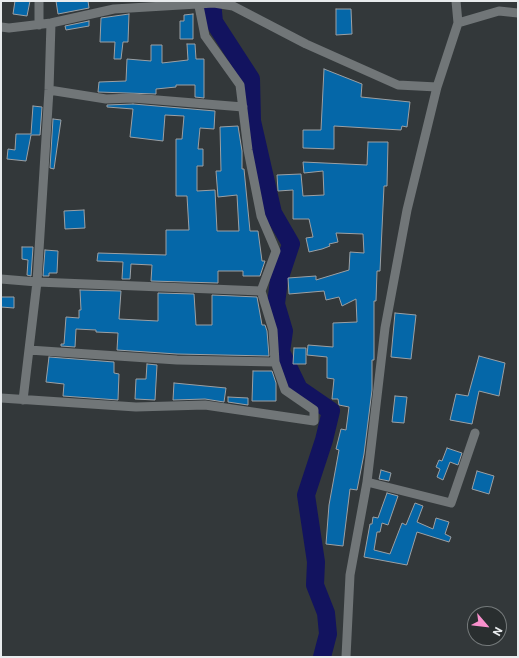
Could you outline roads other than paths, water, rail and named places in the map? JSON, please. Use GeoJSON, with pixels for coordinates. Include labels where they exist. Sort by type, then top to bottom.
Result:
{"type":"FeatureCollection","features":[{"type":"Feature","properties":{"kind":"street"},"geometry":{"type":"LineString","coordinates":[[39,1],[39,25]]}},
{"type":"Feature","properties":{"kind":"street"},"geometry":{"type":"LineString","coordinates":[[346,657],[350,575],[367,482],[385,328],[407,210],[437,87],[458,23],[456,1]]}},
{"type":"Feature","properties":{"kind":"street"},"geometry":{"type":"LineString","coordinates":[[1,27],[9,28],[51,23],[114,5],[204,2],[233,6],[306,44],[398,85],[437,87]]}},
{"type":"Feature","properties":{"kind":"street"},"geometry":{"type":"LineString","coordinates":[[1,398],[136,408],[205,405],[314,421],[314,410],[285,390],[275,362],[273,330],[261,291],[276,251],[261,216],[248,150],[240,85],[205,36],[204,2]]}},
{"type":"Feature","properties":{"kind":"street"},"geometry":{"type":"LineString","coordinates":[[458,23],[499,11],[518,13]]}},
{"type":"Feature","properties":{"kind":"street"},"geometry":{"type":"LineString","coordinates":[[23,400],[37,282],[49,90],[51,23]]}},
{"type":"Feature","properties":{"kind":"street"},"geometry":{"type":"LineString","coordinates":[[49,90],[106,99],[133,98],[243,107]]}},
{"type":"Feature","properties":{"kind":"street"},"geometry":{"type":"LineString","coordinates":[[1,279],[37,282],[261,291]]}},
{"type":"Feature","properties":{"kind":"street"},"geometry":{"type":"LineString","coordinates":[[29,350],[177,360],[275,362]]}},
{"type":"Feature","properties":{"kind":"street"},"geometry":{"type":"LineString","coordinates":[[367,482],[451,502],[475,433]]}},
{"type":"Feature","properties":{"kind":"waterway"},"geometry":{"type":"LineString","coordinates":[[212,1],[214,22],[251,79],[252,121],[273,213],[291,244],[279,280],[276,304],[284,331],[281,352],[299,389],[331,411],[324,440],[306,495],[316,562],[315,585],[326,613],[328,634],[322,657]]}}]}
